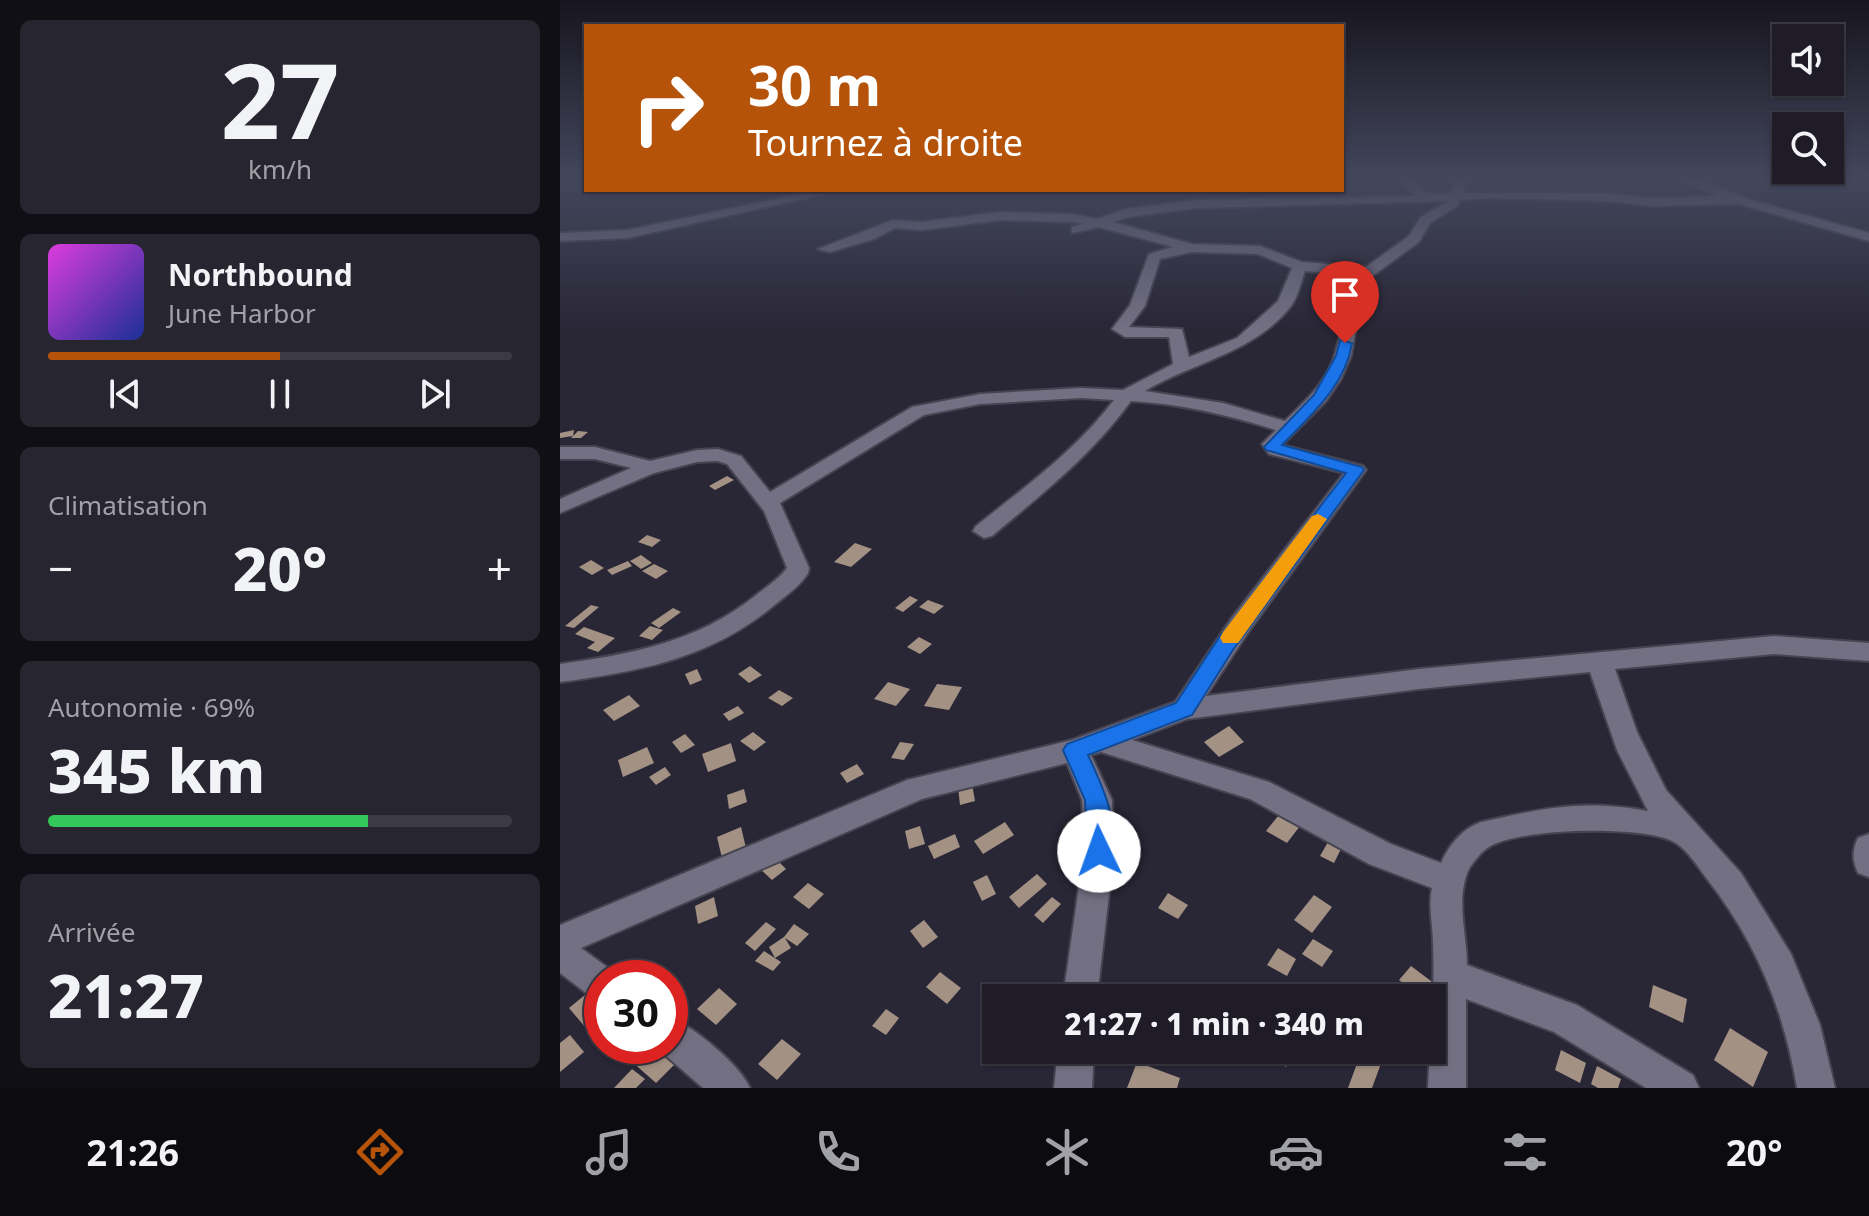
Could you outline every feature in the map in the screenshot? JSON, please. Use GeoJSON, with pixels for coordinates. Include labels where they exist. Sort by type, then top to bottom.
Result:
{"type":"FeatureCollection","features":[{"type":"Feature","properties":{"kind":"street"},"geometry":{"type":"LineString","coordinates":[[560,237],[628,234],[652,229]]}},
{"type":"Feature","properties":{"kind":"street"},"geometry":{"type":"LineString","coordinates":[[825,249],[883,229]]}},
{"type":"Feature","properties":{"kind":"street"},"geometry":{"type":"LineString","coordinates":[[1129,229],[1191,248]]}},
{"type":"Feature","properties":{"kind":"street"},"geometry":{"type":"LineString","coordinates":[[1184,709],[1226,644],[1356,470],[1274,449],[1272,444],[1320,397],[1343,356],[1348,328],[1359,311],[1352,284],[1414,239],[1420,229]]}},
{"type":"Feature","properties":{"kind":"street"},"geometry":{"type":"LineString","coordinates":[[1840,229],[1869,237]]}},
{"type":"Feature","properties":{"kind":"street"},"geometry":{"type":"LineString","coordinates":[[1182,367],[1176,332],[1125,332],[1120,329],[1137,306],[1154,257],[1168,251],[1191,248],[1260,250],[1300,266],[1369,272]]}},
{"type":"Feature","properties":{"kind":"street"},"geometry":{"type":"LineString","coordinates":[[984,531],[1067,463],[1100,431],[1127,395],[1243,341],[1285,303],[1300,266]]}},
{"type":"Feature","properties":{"kind":"street"},"geometry":{"type":"LineString","coordinates":[[767,502],[918,411],[980,399],[1127,395],[1199,402],[1289,428]]}},
{"type":"Feature","properties":{"kind":"street"},"geometry":{"type":"LineString","coordinates":[[560,453],[611,455],[650,468]]}},
{"type":"Feature","properties":{"kind":"street"},"geometry":{"type":"LineString","coordinates":[[560,507],[650,468],[694,457],[727,455],[774,509],[798,568],[797,573],[767,598],[700,642],[611,665],[560,673]]}},
{"type":"Feature","properties":{"kind":"street"},"geometry":{"type":"LineString","coordinates":[[560,941],[917,788],[1088,745],[1184,709],[1419,679],[1774,645],[1869,652]]}},
{"type":"Feature","properties":{"kind":"street"},"geometry":{"type":"LineString","coordinates":[[1600,663],[1637,760],[1656,799],[1679,830],[1726,879],[1775,953],[1793,995],[1810,1051],[1816,1088]]}},
{"type":"Feature","properties":{"kind":"street"},"geometry":{"type":"LineString","coordinates":[[1088,745],[1259,790],[1380,854],[1449,880]]}},
{"type":"Feature","properties":{"kind":"street"},"geometry":{"type":"LineString","coordinates":[[1082,984],[1099,851],[1097,800],[1088,745]]}},
{"type":"Feature","properties":{"kind":"street"},"geometry":{"type":"LineString","coordinates":[[1447,1088],[1450,976],[1445,901],[1449,880],[1459,857],[1481,835],[1556,818],[1615,818],[1679,830]]}},
{"type":"Feature","properties":{"kind":"street"},"geometry":{"type":"LineString","coordinates":[[1869,847],[1869,863]]}},
{"type":"Feature","properties":{"kind":"street"},"geometry":{"type":"LineString","coordinates":[[560,953],[584,971]]}},
{"type":"Feature","properties":{"kind":"street"},"geometry":{"type":"LineString","coordinates":[[1450,976],[1564,1018],[1680,1088]]}},
{"type":"Feature","properties":{"kind":"street"},"geometry":{"type":"LineString","coordinates":[[688,1051],[731,1088]]}},
{"type":"Feature","properties":{"kind":"street"},"geometry":{"type":"LineString","coordinates":[[1073,1088],[1075,1064]]}},
{"type":"Feature","properties":{"kind":"building"},"geometry":{"type":"Polygon","coordinates":[[[574,430],[573,436],[560,438],[560,433],[574,430]]]}},
{"type":"Feature","properties":{"kind":"building"},"geometry":{"type":"Polygon","coordinates":[[[578,431],[588,432],[581,438],[571,438],[578,431]]]}},
{"type":"Feature","properties":{"kind":"building"},"geometry":{"type":"Polygon","coordinates":[[[727,476],[734,480],[715,490],[709,486],[727,476]]]}},
{"type":"Feature","properties":{"kind":"building"},"geometry":{"type":"Polygon","coordinates":[[[647,535],[661,540],[652,547],[638,542],[647,535]]]}},
{"type":"Feature","properties":{"kind":"building"},"geometry":{"type":"Polygon","coordinates":[[[855,543],[872,549],[851,567],[834,562],[855,543]]]}},
{"type":"Feature","properties":{"kind":"building"},"geometry":{"type":"Polygon","coordinates":[[[641,555],[652,563],[641,569],[630,561],[641,555]]]}},
{"type":"Feature","properties":{"kind":"building"},"geometry":{"type":"Polygon","coordinates":[[[591,560],[604,568],[592,575],[579,567],[591,560]]]}},
{"type":"Feature","properties":{"kind":"building"},"geometry":{"type":"Polygon","coordinates":[[[628,561],[632,566],[612,575],[607,570],[628,561]]]}},
{"type":"Feature","properties":{"kind":"building"},"geometry":{"type":"Polygon","coordinates":[[[654,564],[668,571],[656,579],[642,571],[654,564]]]}},
{"type":"Feature","properties":{"kind":"building"},"geometry":{"type":"Polygon","coordinates":[[[910,596],[918,600],[903,612],[895,608],[910,596]]]}},
{"type":"Feature","properties":{"kind":"building"},"geometry":{"type":"Polygon","coordinates":[[[928,600],[944,606],[934,614],[919,607],[928,600]]]}},
{"type":"Feature","properties":{"kind":"building"},"geometry":{"type":"Polygon","coordinates":[[[591,605],[599,607],[574,628],[565,626],[591,605]]]}},
{"type":"Feature","properties":{"kind":"building"},"geometry":{"type":"Polygon","coordinates":[[[673,608],[681,612],[659,628],[651,623],[673,608]]]}},
{"type":"Feature","properties":{"kind":"building"},"geometry":{"type":"Polygon","coordinates":[[[650,626],[663,630],[652,640],[639,636],[650,626]]]}},
{"type":"Feature","properties":{"kind":"building"},"geometry":{"type":"Polygon","coordinates":[[[584,627],[615,638],[598,652],[587,648],[595,642],[575,634],[584,627]]]}},
{"type":"Feature","properties":{"kind":"building"},"geometry":{"type":"Polygon","coordinates":[[[919,637],[932,644],[920,654],[907,647],[919,637]]]}},
{"type":"Feature","properties":{"kind":"building"},"geometry":{"type":"Polygon","coordinates":[[[750,666],[762,675],[749,683],[738,674],[750,666]]]}},
{"type":"Feature","properties":{"kind":"building"},"geometry":{"type":"Polygon","coordinates":[[[697,669],[702,680],[690,685],[685,674],[697,669]]]}},
{"type":"Feature","properties":{"kind":"building"},"geometry":{"type":"Polygon","coordinates":[[[888,682],[910,689],[896,706],[874,699],[888,682]]]}},
{"type":"Feature","properties":{"kind":"building"},"geometry":{"type":"Polygon","coordinates":[[[937,684],[962,687],[949,710],[924,706],[937,684]]]}},
{"type":"Feature","properties":{"kind":"building"},"geometry":{"type":"Polygon","coordinates":[[[779,690],[793,698],[782,706],[768,698],[779,690]]]}},
{"type":"Feature","properties":{"kind":"building"},"geometry":{"type":"Polygon","coordinates":[[[629,695],[640,706],[614,721],[603,710],[629,695]]]}},
{"type":"Feature","properties":{"kind":"building"},"geometry":{"type":"Polygon","coordinates":[[[738,706],[744,713],[729,721],[723,714],[738,706]]]}},
{"type":"Feature","properties":{"kind":"building"},"geometry":{"type":"Polygon","coordinates":[[[1229,726],[1244,742],[1219,757],[1204,742],[1229,726]]]}},
{"type":"Feature","properties":{"kind":"building"},"geometry":{"type":"Polygon","coordinates":[[[753,732],[766,742],[754,751],[740,741],[753,732]]]}},
{"type":"Feature","properties":{"kind":"building"},"geometry":{"type":"Polygon","coordinates":[[[685,734],[695,745],[681,753],[672,742],[685,734]]]}},
{"type":"Feature","properties":{"kind":"building"},"geometry":{"type":"Polygon","coordinates":[[[900,742],[914,744],[904,760],[891,758],[900,742]]]}},
{"type":"Feature","properties":{"kind":"building"},"geometry":{"type":"Polygon","coordinates":[[[731,743],[736,761],[708,772],[702,754],[731,743]]]}},
{"type":"Feature","properties":{"kind":"building"},"geometry":{"type":"Polygon","coordinates":[[[647,747],[654,763],[623,777],[618,760],[647,747]]]}},
{"type":"Feature","properties":{"kind":"building"},"geometry":{"type":"Polygon","coordinates":[[[857,764],[864,774],[847,783],[840,773],[857,764]]]}},
{"type":"Feature","properties":{"kind":"building"},"geometry":{"type":"Polygon","coordinates":[[[665,767],[671,775],[656,785],[649,777],[665,767]]]}},
{"type":"Feature","properties":{"kind":"building"},"geometry":{"type":"Polygon","coordinates":[[[972,784],[975,801],[960,805],[958,787],[972,784]]]}},
{"type":"Feature","properties":{"kind":"building"},"geometry":{"type":"Polygon","coordinates":[[[744,789],[747,802],[729,809],[727,795],[744,789]]]}},
{"type":"Feature","properties":{"kind":"building"},"geometry":{"type":"Polygon","coordinates":[[[1283,810],[1303,822],[1287,843],[1266,831],[1283,810]]]}},
{"type":"Feature","properties":{"kind":"building"},"geometry":{"type":"Polygon","coordinates":[[[1005,822],[1014,835],[983,854],[974,841],[1005,822]]]}},
{"type":"Feature","properties":{"kind":"building"},"geometry":{"type":"Polygon","coordinates":[[[920,826],[925,844],[909,849],[905,831],[920,826]]]}},
{"type":"Feature","properties":{"kind":"building"},"geometry":{"type":"Polygon","coordinates":[[[741,827],[746,848],[722,858],[717,837],[741,827]]]}},
{"type":"Feature","properties":{"kind":"building"},"geometry":{"type":"Polygon","coordinates":[[[955,834],[960,847],[934,859],[928,846],[955,834]]]}},
{"type":"Feature","properties":{"kind":"building"},"geometry":{"type":"Polygon","coordinates":[[[1328,842],[1341,849],[1334,863],[1320,856],[1328,842]]]}},
{"type":"Feature","properties":{"kind":"building"},"geometry":{"type":"Polygon","coordinates":[[[774,857],[786,869],[772,880],[760,869],[774,857]]]}},
{"type":"Feature","properties":{"kind":"building"},"geometry":{"type":"Polygon","coordinates":[[[1037,874],[1047,884],[1019,908],[1009,897],[1037,874]]]}},
{"type":"Feature","properties":{"kind":"building"},"geometry":{"type":"Polygon","coordinates":[[[987,875],[996,894],[982,901],[973,882],[987,875]]]}},
{"type":"Feature","properties":{"kind":"building"},"geometry":{"type":"Polygon","coordinates":[[[808,883],[824,894],[809,909],[793,897],[808,883]]]}},
{"type":"Feature","properties":{"kind":"building"},"geometry":{"type":"Polygon","coordinates":[[[1168,893],[1188,905],[1178,919],[1158,908],[1168,893]]]}},
{"type":"Feature","properties":{"kind":"building"},"geometry":{"type":"Polygon","coordinates":[[[1314,895],[1332,907],[1312,933],[1294,920],[1314,895]]]}},
{"type":"Feature","properties":{"kind":"building"},"geometry":{"type":"Polygon","coordinates":[[[714,897],[718,916],[698,924],[695,906],[714,897]]]}},
{"type":"Feature","properties":{"kind":"building"},"geometry":{"type":"Polygon","coordinates":[[[1052,897],[1061,904],[1043,923],[1034,915],[1052,897]]]}},
{"type":"Feature","properties":{"kind":"building"},"geometry":{"type":"Polygon","coordinates":[[[924,920],[938,937],[923,948],[910,931],[924,920]]]}},
{"type":"Feature","properties":{"kind":"building"},"geometry":{"type":"Polygon","coordinates":[[[766,922],[776,929],[755,951],[745,943],[766,922]]]}},
{"type":"Feature","properties":{"kind":"building"},"geometry":{"type":"Polygon","coordinates":[[[794,924],[809,934],[797,946],[785,938],[791,948],[775,958],[769,947],[784,937],[794,924]]]}},
{"type":"Feature","properties":{"kind":"building"},"geometry":{"type":"Polygon","coordinates":[[[1313,939],[1333,951],[1322,967],[1302,954],[1313,939]]]}},
{"type":"Feature","properties":{"kind":"building"},"geometry":{"type":"Polygon","coordinates":[[[1278,948],[1296,959],[1287,976],[1267,965],[1278,948]]]}},
{"type":"Feature","properties":{"kind":"building"},"geometry":{"type":"Polygon","coordinates":[[[764,951],[781,962],[773,971],[755,961],[764,951]]]}},
{"type":"Feature","properties":{"kind":"building"},"geometry":{"type":"Polygon","coordinates":[[[1411,966],[1435,984],[1404,984],[1399,980],[1411,966]]]}},
{"type":"Feature","properties":{"kind":"building"},"geometry":{"type":"Polygon","coordinates":[[[940,972],[961,988],[947,1004],[926,987],[940,972]]]}},
{"type":"Feature","properties":{"kind":"building"},"geometry":{"type":"Polygon","coordinates":[[[1653,985],[1687,999],[1683,1023],[1649,1007],[1653,985]]]}},
{"type":"Feature","properties":{"kind":"building"},"geometry":{"type":"Polygon","coordinates":[[[719,988],[737,1004],[716,1025],[697,1009],[719,988]]]}},
{"type":"Feature","properties":{"kind":"building"},"geometry":{"type":"Polygon","coordinates":[[[584,996],[584,1026],[569,1008],[584,996]]]}},
{"type":"Feature","properties":{"kind":"building"},"geometry":{"type":"Polygon","coordinates":[[[886,1009],[899,1018],[886,1035],[872,1026],[886,1009]]]}},
{"type":"Feature","properties":{"kind":"building"},"geometry":{"type":"Polygon","coordinates":[[[1730,1028],[1768,1052],[1753,1087],[1714,1060],[1730,1028]]]}},
{"type":"Feature","properties":{"kind":"building"},"geometry":{"type":"Polygon","coordinates":[[[570,1035],[584,1052],[560,1072],[560,1043],[570,1035]]]}},
{"type":"Feature","properties":{"kind":"building"},"geometry":{"type":"Polygon","coordinates":[[[782,1039],[801,1054],[777,1080],[758,1064],[782,1039]]]}},
{"type":"Feature","properties":{"kind":"building"},"geometry":{"type":"Polygon","coordinates":[[[1561,1050],[1586,1063],[1580,1083],[1555,1070],[1561,1050]]]}},
{"type":"Feature","properties":{"kind":"building"},"geometry":{"type":"Polygon","coordinates":[[[634,1064],[675,1064],[656,1083],[634,1064]]]}},
{"type":"Feature","properties":{"kind":"building"},"geometry":{"type":"Polygon","coordinates":[[[1136,1064],[1180,1078],[1177,1088],[1127,1088],[1136,1064]]]}},
{"type":"Feature","properties":{"kind":"building"},"geometry":{"type":"Polygon","coordinates":[[[1357,1064],[1381,1064],[1372,1088],[1348,1088],[1357,1064]]]}},
{"type":"Feature","properties":{"kind":"building"},"geometry":{"type":"Polygon","coordinates":[[[1597,1066],[1621,1079],[1618,1088],[1598,1088],[1591,1084],[1597,1066]]]}},
{"type":"Feature","properties":{"kind":"building"},"geometry":{"type":"Polygon","coordinates":[[[632,1069],[645,1079],[636,1088],[614,1088],[632,1069]]]}},
{"type":"Feature","properties":{"kind":"slow traffic"},"geometry":{"type":"LineString","coordinates":[[1231,638],[1318,519]]}},
{"type":"Feature","properties":{"kind":"route"},"geometry":{"type":"LineString","coordinates":[[1099,851],[1097,800],[1075,750],[1184,709],[1211,664],[1356,470],[1272,447],[1320,397],[1343,356],[1345,343]]}}]}
